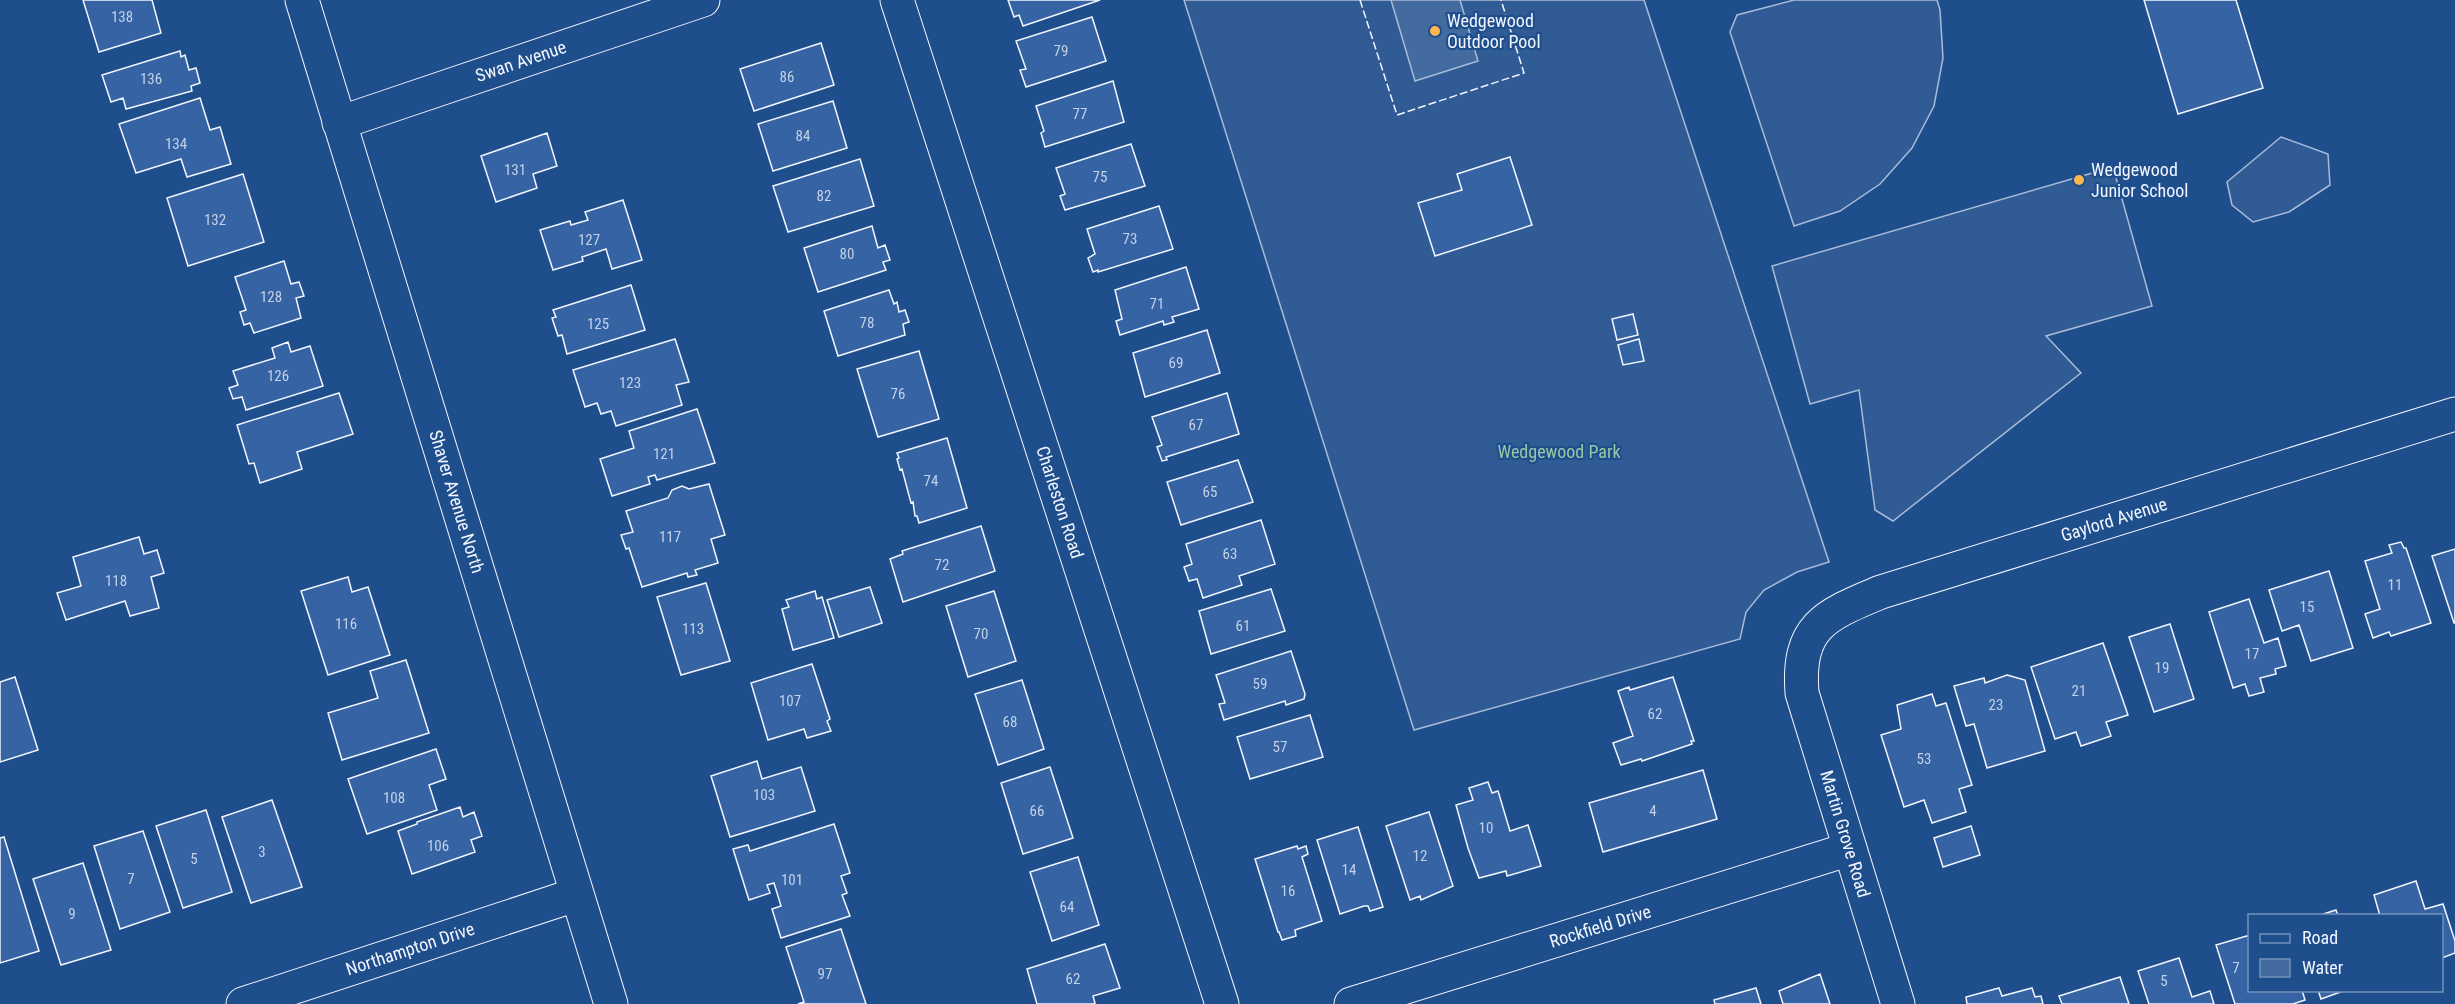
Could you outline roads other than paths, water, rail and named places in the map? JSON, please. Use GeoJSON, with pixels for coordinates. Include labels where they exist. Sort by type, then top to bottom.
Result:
{"type":"FeatureCollection","features":[{"type":"Feature","properties":{"kind":"street","name":"Shaver Avenue North"},"geometry":{"type":"LineString","coordinates":[[302,0],[575,895],[611,1004]]}},
{"type":"Feature","properties":{"kind":"street","name":"Swan Avenue"},"geometry":{"type":"LineString","coordinates":[[339,123],[703,0]]}},
{"type":"Feature","properties":{"kind":"street","name":"Charleston Road"},"geometry":{"type":"LineString","coordinates":[[897,0],[1222,1004]]}},
{"type":"Feature","properties":{"kind":"street","name":"Gaylord Avenue"},"geometry":{"type":"LineString","coordinates":[[1802,662],[1803,652],[1812,634],[1825,619],[1834,612],[1881,592],[2455,414]]}},
{"type":"Feature","properties":{"kind":"street","name":"Martin Grove Road"},"geometry":{"type":"LineString","coordinates":[[1802,662],[1802,693],[1898,1004]]}},
{"type":"Feature","properties":{"kind":"street","name":"Rockfield Drive"},"geometry":{"type":"LineString","coordinates":[[1351,1004],[1850,849]]}},
{"type":"Feature","properties":{"kind":"street","name":"Northampton Drive"},"geometry":{"type":"LineString","coordinates":[[243,1004],[575,895]]}},
{"type":"Feature","properties":{"kind":"water","name":"Wedgewood Outdoor Pool"},"geometry":{"type":"Polygon","coordinates":[[[1391,0],[1460,0],[1478,61],[1415,81],[1391,0]]]}},
{"type":"Feature","properties":{"kind":"place","name":"Wedgewood Outdoor Pool"},"geometry":{"type":"Point","coordinates":[1435,31]}},
{"type":"Feature","properties":{"kind":"place","name":"Wedgewood Junior School"},"geometry":{"type":"Point","coordinates":[2079,180]}},
{"type":"Feature","properties":{"kind":"park label","name":"Wedgewood Park"},"geometry":{"type":"Point","coordinates":[1559,452]}}]}
